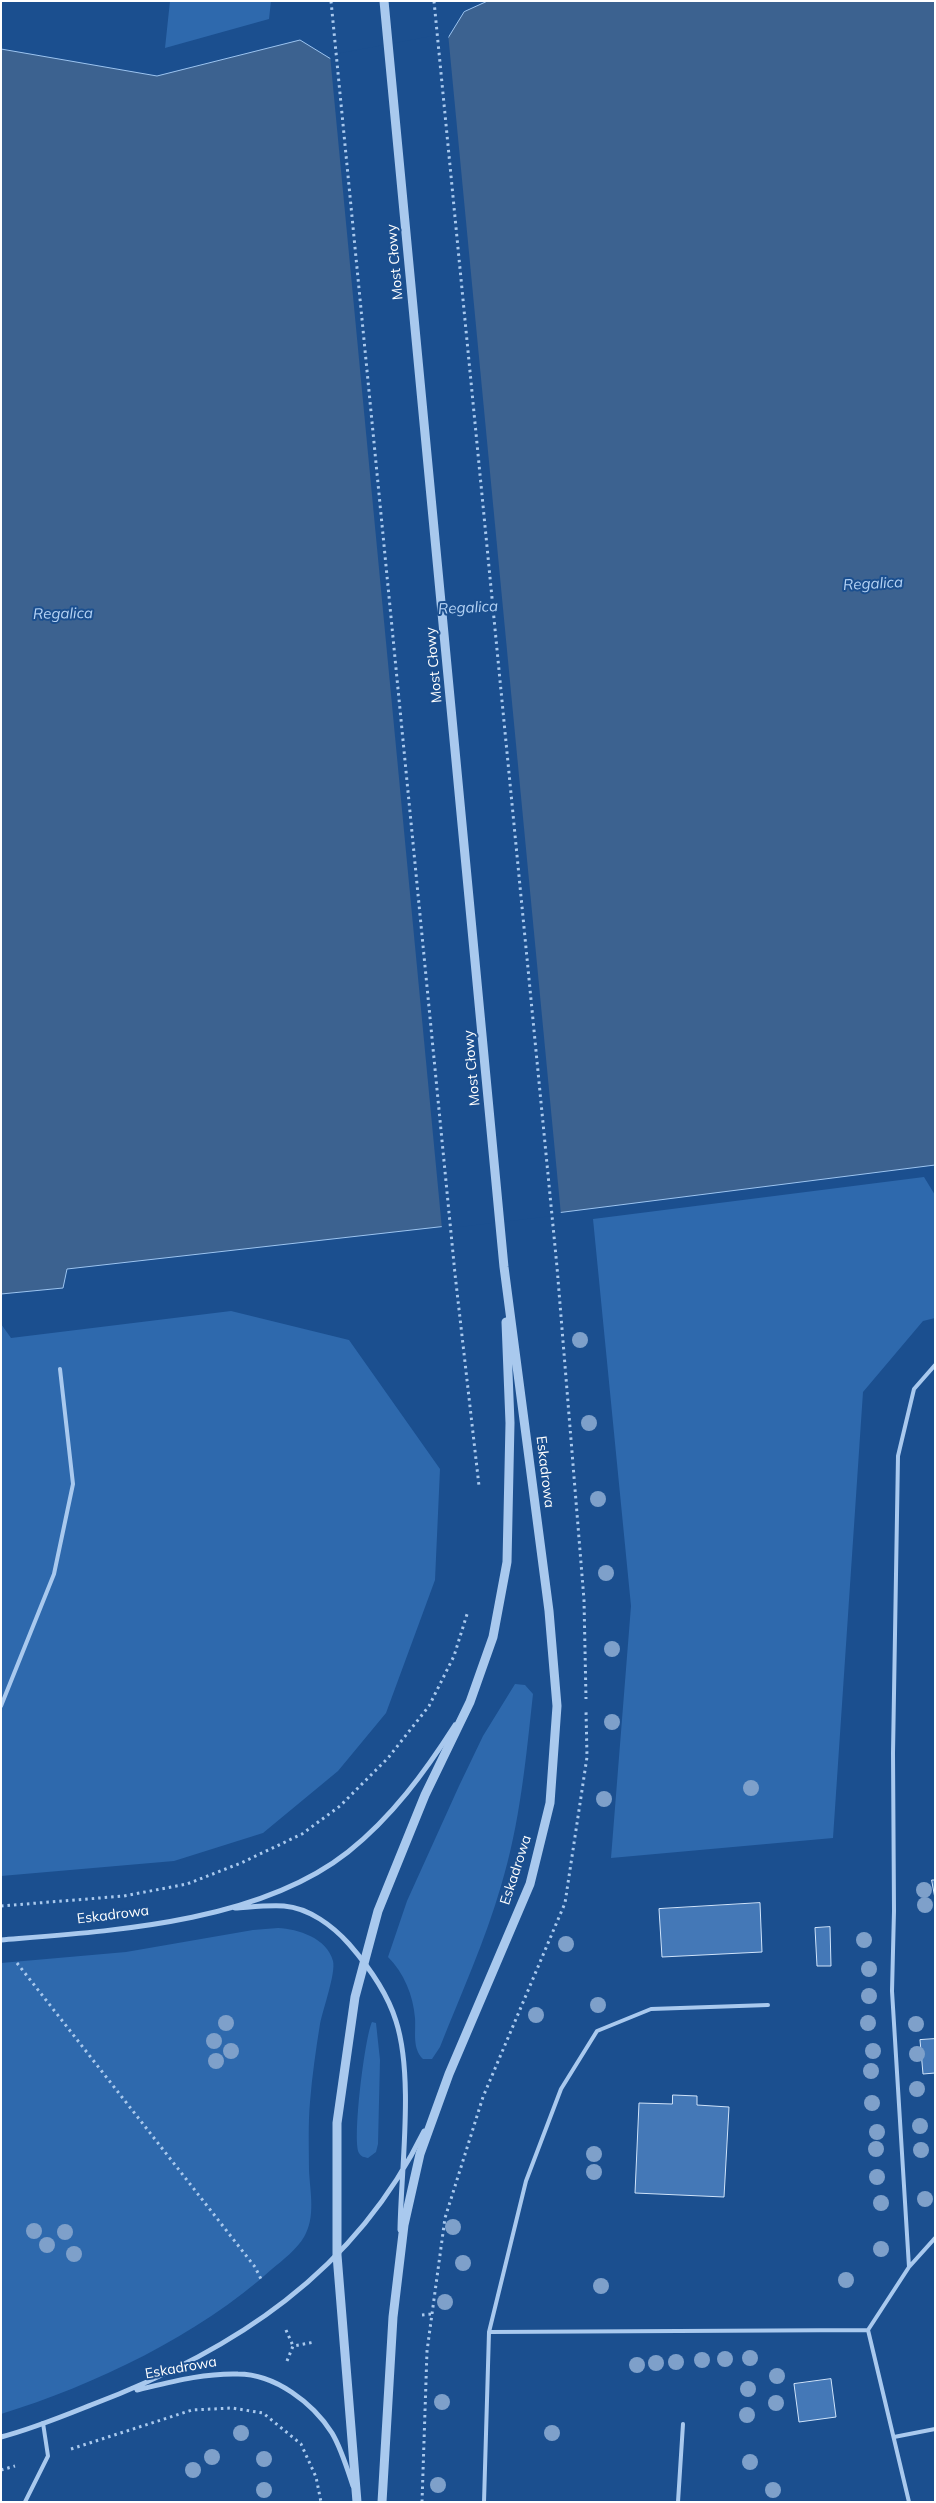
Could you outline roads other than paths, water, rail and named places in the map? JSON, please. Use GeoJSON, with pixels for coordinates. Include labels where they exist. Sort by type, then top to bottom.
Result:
{"type":"FeatureCollection","features":[{"type":"Feature","properties":{"kind":"street","name":"Most Cłowy"},"geometry":{"type":"LineString","coordinates":[[384,1],[504,1267]]}},
{"type":"Feature","properties":{"kind":"street","name":"Eskadrowa"},"geometry":{"type":"LineString","coordinates":[[356,2499],[337,2255],[337,2123],[355,1997],[378,1911],[422,1804],[470,1702],[493,1638],[507,1562],[510,1422],[504,1267]]}},
{"type":"Feature","properties":{"kind":"street","name":"Eskadrowa"},"geometry":{"type":"LineString","coordinates":[[382,2502],[385,2413],[395,2291],[404,2225],[420,2154],[439,2102],[530,1884],[550,1803],[557,1706],[549,1611],[504,1267]]}},
{"type":"Feature","properties":{"kind":"street","name":"Eskadrowa"},"geometry":{"type":"LineString","coordinates":[[1,1940],[111,1931],[171,1921],[254,1900],[305,1879],[348,1852],[395,1808],[432,1761],[470,1702]]}},
{"type":"Feature","properties":{"kind":"street","name":"Eskadrowa"},"geometry":{"type":"LineString","coordinates":[[227,1908],[286,1906],[314,1915],[342,1936],[382,1987],[396,2022],[404,2065],[399,2259]]}},
{"type":"Feature","properties":{"kind":"street","name":"Eskadrowa"},"geometry":{"type":"LineString","coordinates":[[1,2437],[127,2392],[216,2348],[274,2311],[322,2271],[366,2223],[401,2175],[439,2102]]}},
{"type":"Feature","properties":{"kind":"street","name":"Eskadrowa"},"geometry":{"type":"LineString","coordinates":[[127,2392],[199,2376],[240,2374],[259,2377],[281,2386],[302,2400],[332,2433],[356,2499]]}},
{"type":"Feature","properties":{"kind":"lane"},"geometry":{"type":"LineString","coordinates":[[909,2267],[892,1991],[894,1912],[893,1753],[898,1456],[914,1389],[935,1365]]}},
{"type":"Feature","properties":{"kind":"lane"},"geometry":{"type":"LineString","coordinates":[[1,1706],[54,1574],[73,1484],[60,1369]]}},
{"type":"Feature","properties":{"kind":"lane"},"geometry":{"type":"LineString","coordinates":[[484,2502],[489,2332],[526,2181],[562,2089],[597,2032],[651,2009],[768,2005]]}},
{"type":"Feature","properties":{"kind":"lane"},"geometry":{"type":"LineString","coordinates":[[908,2502],[868,2330],[909,2267],[935,2238]]}},
{"type":"Feature","properties":{"kind":"lane"},"geometry":{"type":"LineString","coordinates":[[489,2332],[868,2330]]}},
{"type":"Feature","properties":{"kind":"lane"},"geometry":{"type":"LineString","coordinates":[[25,2502],[48,2456],[43,2423]]}},
{"type":"Feature","properties":{"kind":"lane"},"geometry":{"type":"LineString","coordinates":[[678,2502],[684,2424]]}},
{"type":"Feature","properties":{"kind":"lane"},"geometry":{"type":"LineString","coordinates":[[894,2437],[935,2429]]}},
{"type":"Feature","properties":{"kind":"water","name":"Regalica"},"geometry":{"type":"Polygon","coordinates":[[[488,1],[935,1],[935,1165],[509,1219],[67,1269],[63,1288],[1,1294],[1,49],[157,76],[300,40],[331,59],[448,38],[464,12],[488,1]]]}}]}
